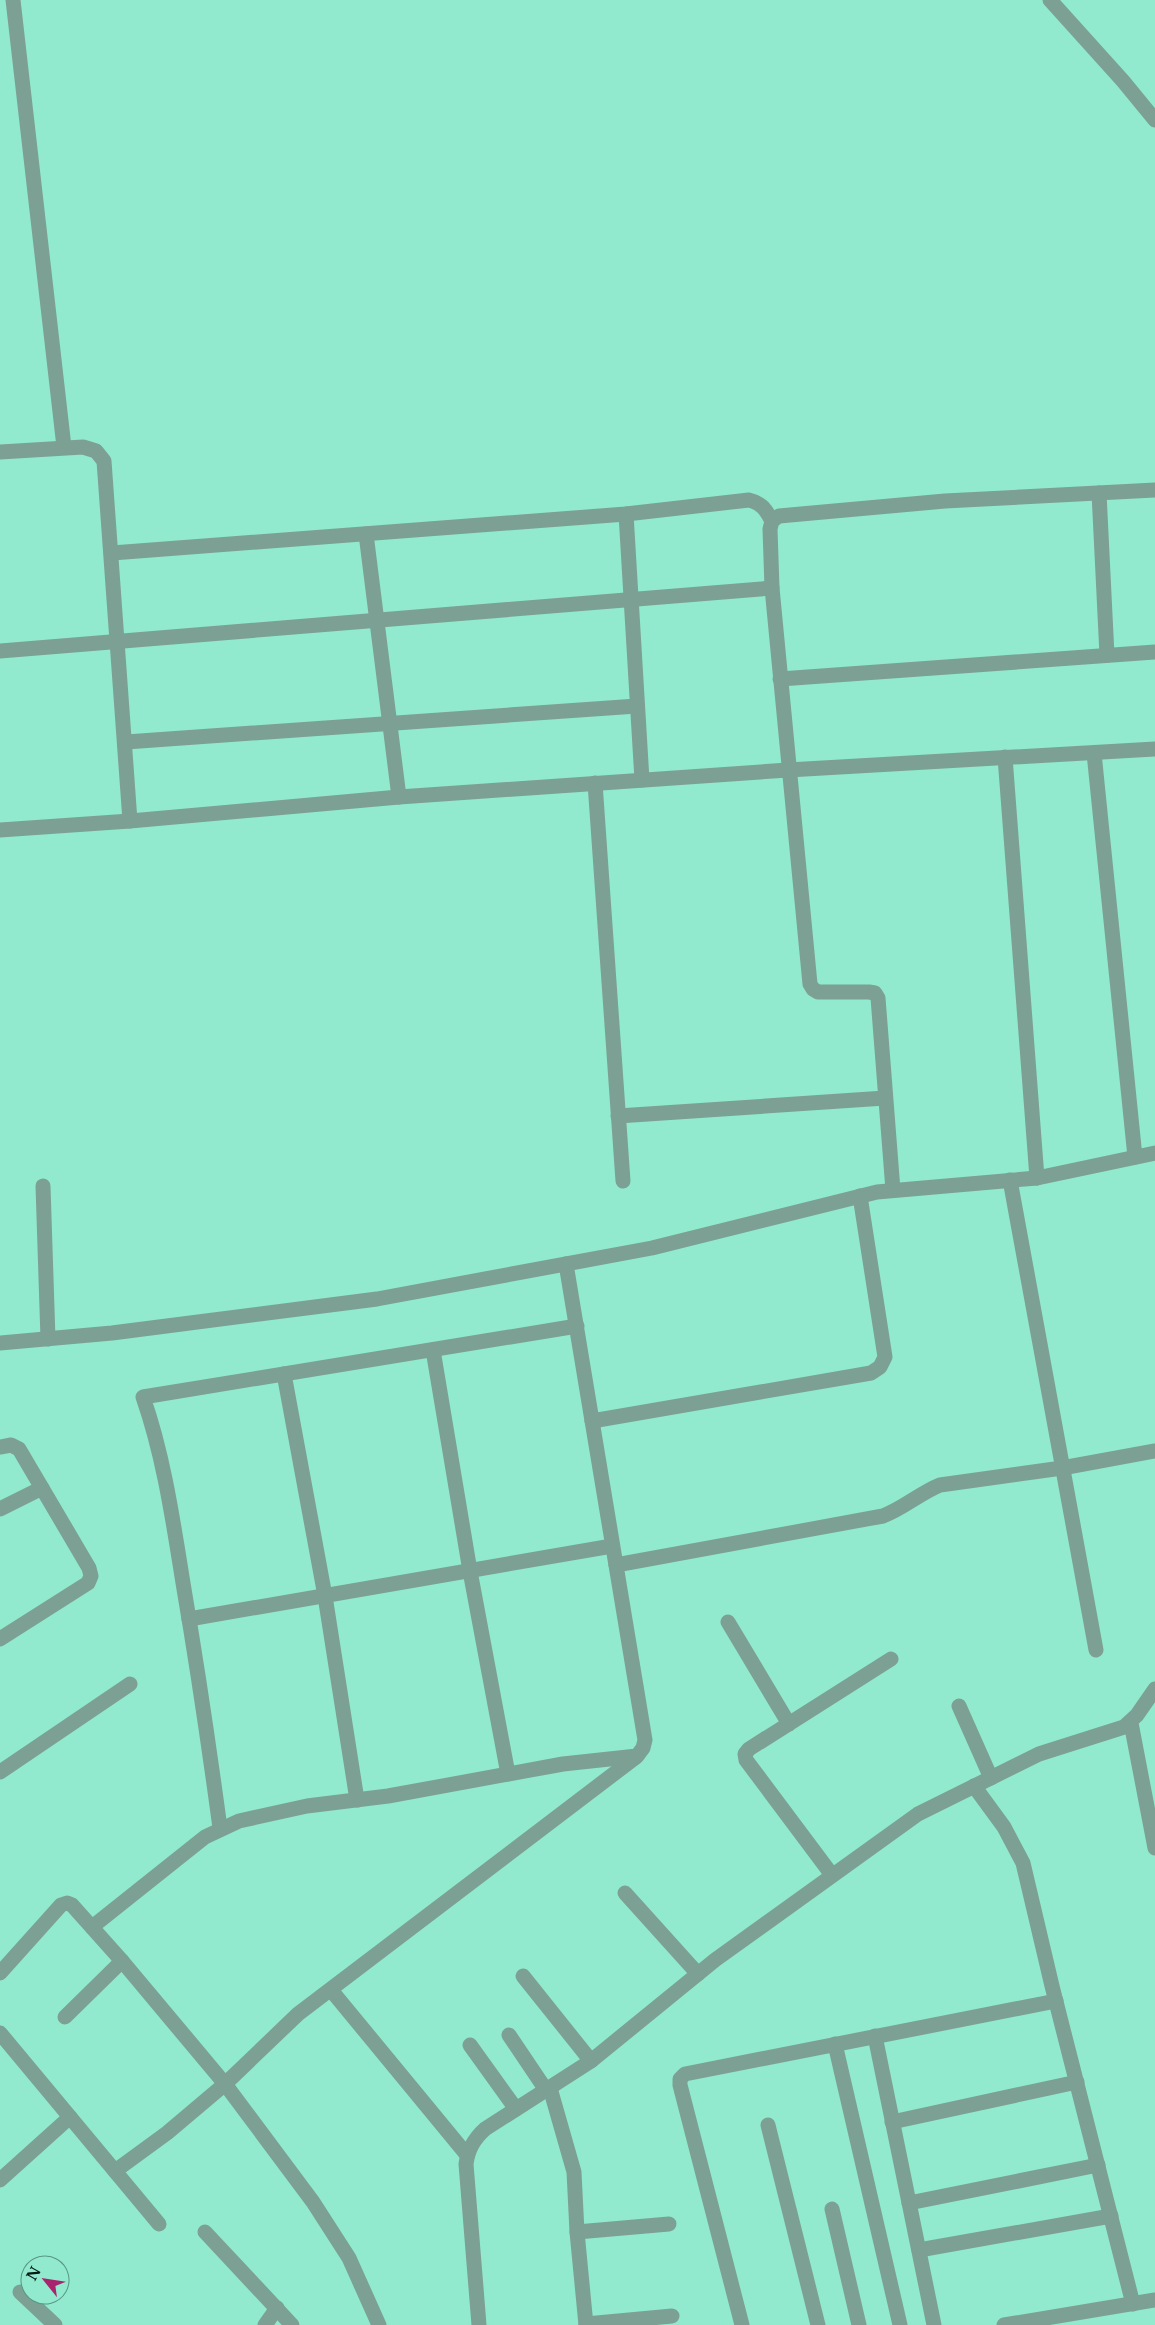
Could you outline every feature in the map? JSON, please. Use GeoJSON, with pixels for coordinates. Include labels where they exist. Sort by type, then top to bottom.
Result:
{"type":"FeatureCollection","features":[{"type":"Feature","properties":{"kind":"street"},"geometry":{"type":"LineString","coordinates":[[13,0],[64,448]]}},
{"type":"Feature","properties":{"kind":"street"},"geometry":{"type":"LineString","coordinates":[[1050,0],[1123,81],[1155,120]]}},
{"type":"Feature","properties":{"kind":"street"},"geometry":{"type":"LineString","coordinates":[[0,452],[84,447],[96,451],[104,461],[126,742],[130,822]]}},
{"type":"Feature","properties":{"kind":"street"},"geometry":{"type":"LineString","coordinates":[[893,1190],[878,998],[875,993],[869,992],[818,992],[810,984],[772,588],[770,529],[772,521],[779,516],[945,501],[1155,490]]}},
{"type":"Feature","properties":{"kind":"street"},"geometry":{"type":"LineString","coordinates":[[1099,493],[1107,655]]}},
{"type":"Feature","properties":{"kind":"street"},"geometry":{"type":"LineString","coordinates":[[112,553],[626,514],[750,500],[758,502],[765,508],[772,521]]}},
{"type":"Feature","properties":{"kind":"street"},"geometry":{"type":"LineString","coordinates":[[626,514],[632,599],[636,706],[642,780]]}},
{"type":"Feature","properties":{"kind":"street"},"geometry":{"type":"LineString","coordinates":[[366,534],[399,796]]}},
{"type":"Feature","properties":{"kind":"street"},"geometry":{"type":"LineString","coordinates":[[0,651],[772,588]]}},
{"type":"Feature","properties":{"kind":"street"},"geometry":{"type":"LineString","coordinates":[[780,679],[1155,652]]}},
{"type":"Feature","properties":{"kind":"street"},"geometry":{"type":"LineString","coordinates":[[126,742],[636,706]]}},
{"type":"Feature","properties":{"kind":"street"},"geometry":{"type":"LineString","coordinates":[[0,830],[130,822],[399,796],[788,770],[1155,749]]}},
{"type":"Feature","properties":{"kind":"street"},"geometry":{"type":"LineString","coordinates":[[1094,753],[1135,1157]]}},
{"type":"Feature","properties":{"kind":"street"},"geometry":{"type":"LineString","coordinates":[[1005,758],[1037,1178]]}},
{"type":"Feature","properties":{"kind":"street"},"geometry":{"type":"LineString","coordinates":[[595,783],[623,1181]]}},
{"type":"Feature","properties":{"kind":"street"},"geometry":{"type":"LineString","coordinates":[[618,1116],[885,1098]]}},
{"type":"Feature","properties":{"kind":"street"},"geometry":{"type":"LineString","coordinates":[[0,1344],[377,1299],[652,1248],[860,1196],[893,1190],[1037,1178],[1155,1153]]}},
{"type":"Feature","properties":{"kind":"street"},"geometry":{"type":"LineString","coordinates":[[1010,1180],[1096,1650]]}},
{"type":"Feature","properties":{"kind":"street"},"geometry":{"type":"LineString","coordinates":[[43,1186],[48,1339]]}},
{"type":"Feature","properties":{"kind":"street"},"geometry":{"type":"LineString","coordinates":[[592,1421],[872,1373],[880,1367],[884,1358],[860,1196]]}},
{"type":"Feature","properties":{"kind":"street"},"geometry":{"type":"LineString","coordinates":[[115,2171],[167,2133],[225,2084],[293,2018],[637,1756],[643,1748],[645,1740],[566,1264]]}},
{"type":"Feature","properties":{"kind":"street"},"geometry":{"type":"LineString","coordinates":[[220,1828],[172,1517],[152,1423],[143,1398],[577,1326]]}},
{"type":"Feature","properties":{"kind":"street"},"geometry":{"type":"LineString","coordinates":[[433,1350],[470,1571],[508,1774]]}},
{"type":"Feature","properties":{"kind":"street"},"geometry":{"type":"LineString","coordinates":[[284,1374],[324,1596],[357,1800]]}},
{"type":"Feature","properties":{"kind":"street"},"geometry":{"type":"LineString","coordinates":[[0,1447],[11,1445],[18,1449],[90,1568],[91,1576],[88,1583],[0,1639]]}},
{"type":"Feature","properties":{"kind":"street"},"geometry":{"type":"LineString","coordinates":[[616,1565],[883,1516],[900,1510],[926,1490],[940,1485],[1062,1468],[1155,1451]]}},
{"type":"Feature","properties":{"kind":"street"},"geometry":{"type":"LineString","coordinates":[[0,1509],[42,1488]]}},
{"type":"Feature","properties":{"kind":"street"},"geometry":{"type":"LineString","coordinates":[[189,1619],[612,1546]]}},
{"type":"Feature","properties":{"kind":"street"},"geometry":{"type":"LineString","coordinates":[[728,1622],[789,1724]]}},
{"type":"Feature","properties":{"kind":"street"},"geometry":{"type":"LineString","coordinates":[[832,1875],[746,1760],[745,1754],[749,1749],[891,1659]]}},
{"type":"Feature","properties":{"kind":"street"},"geometry":{"type":"LineString","coordinates":[[0,1772],[130,1684]]}},
{"type":"Feature","properties":{"kind":"street"},"geometry":{"type":"LineString","coordinates":[[479,2325],[466,2164],[467,2155],[476,2137],[591,2061],[698,1974],[832,1875],[932,1805],[1039,1754],[1131,1723],[1155,1689]]}},
{"type":"Feature","properties":{"kind":"street"},"geometry":{"type":"LineString","coordinates":[[960,1706],[990,1778]]}},
{"type":"Feature","properties":{"kind":"street"},"geometry":{"type":"LineString","coordinates":[[1131,1723],[1151,1812],[1155,1848]]}},
{"type":"Feature","properties":{"kind":"street"},"geometry":{"type":"LineString","coordinates":[[92,1927],[205,1837],[220,1828],[307,1806],[357,1800],[563,1764],[637,1756]]}},
{"type":"Feature","properties":{"kind":"street"},"geometry":{"type":"LineString","coordinates":[[974,1786],[1004,1827],[1023,1863],[1056,2001],[1134,2304]]}},
{"type":"Feature","properties":{"kind":"street"},"geometry":{"type":"LineString","coordinates":[[625,1893],[698,1974]]}},
{"type":"Feature","properties":{"kind":"street"},"geometry":{"type":"LineString","coordinates":[[0,1974],[61,1905],[67,1903],[72,1906],[122,1961],[225,2084],[313,2202],[349,2258],[379,2325]]}},
{"type":"Feature","properties":{"kind":"street"},"geometry":{"type":"LineString","coordinates":[[65,2017],[122,1961]]}},
{"type":"Feature","properties":{"kind":"street"},"geometry":{"type":"LineString","coordinates":[[523,1976],[591,2061]]}},
{"type":"Feature","properties":{"kind":"street"},"geometry":{"type":"LineString","coordinates":[[331,1990],[467,2155]]}},
{"type":"Feature","properties":{"kind":"street"},"geometry":{"type":"LineString","coordinates":[[742,2325],[680,2079],[684,2074],[1056,2001]]}},
{"type":"Feature","properties":{"kind":"street"},"geometry":{"type":"LineString","coordinates":[[0,2033],[159,2224]]}},
{"type":"Feature","properties":{"kind":"street"},"geometry":{"type":"LineString","coordinates":[[510,2035],[548,2089],[574,2172],[576,2232],[586,2324],[672,2316]]}},
{"type":"Feature","properties":{"kind":"street"},"geometry":{"type":"LineString","coordinates":[[875,2036],[934,2325]]}},
{"type":"Feature","properties":{"kind":"street"},"geometry":{"type":"LineString","coordinates":[[835,2044],[900,2325]]}},
{"type":"Feature","properties":{"kind":"street"},"geometry":{"type":"LineString","coordinates":[[470,2045],[516,2109]]}},
{"type":"Feature","properties":{"kind":"street"},"geometry":{"type":"LineString","coordinates":[[892,2122],[1077,2082]]}},
{"type":"Feature","properties":{"kind":"street"},"geometry":{"type":"LineString","coordinates":[[0,2180],[70,2117]]}},
{"type":"Feature","properties":{"kind":"street"},"geometry":{"type":"LineString","coordinates":[[768,2125],[818,2325]]}},
{"type":"Feature","properties":{"kind":"street"},"geometry":{"type":"LineString","coordinates":[[909,2203],[1098,2165]]}},
{"type":"Feature","properties":{"kind":"street"},"geometry":{"type":"LineString","coordinates":[[832,2209],[859,2325]]}},
{"type":"Feature","properties":{"kind":"street"},"geometry":{"type":"LineString","coordinates":[[919,2250],[1111,2216]]}},
{"type":"Feature","properties":{"kind":"street"},"geometry":{"type":"LineString","coordinates":[[576,2232],[670,2224]]}},
{"type":"Feature","properties":{"kind":"street"},"geometry":{"type":"LineString","coordinates":[[205,2232],[292,2325]]}},
{"type":"Feature","properties":{"kind":"street"},"geometry":{"type":"LineString","coordinates":[[1004,2325],[1155,2300]]}},
{"type":"Feature","properties":{"kind":"street"},"geometry":{"type":"LineString","coordinates":[[34,2305],[55,2325]]}},
{"type":"Feature","properties":{"kind":"street"},"geometry":{"type":"LineString","coordinates":[[265,2325],[277,2308]]}}]}
